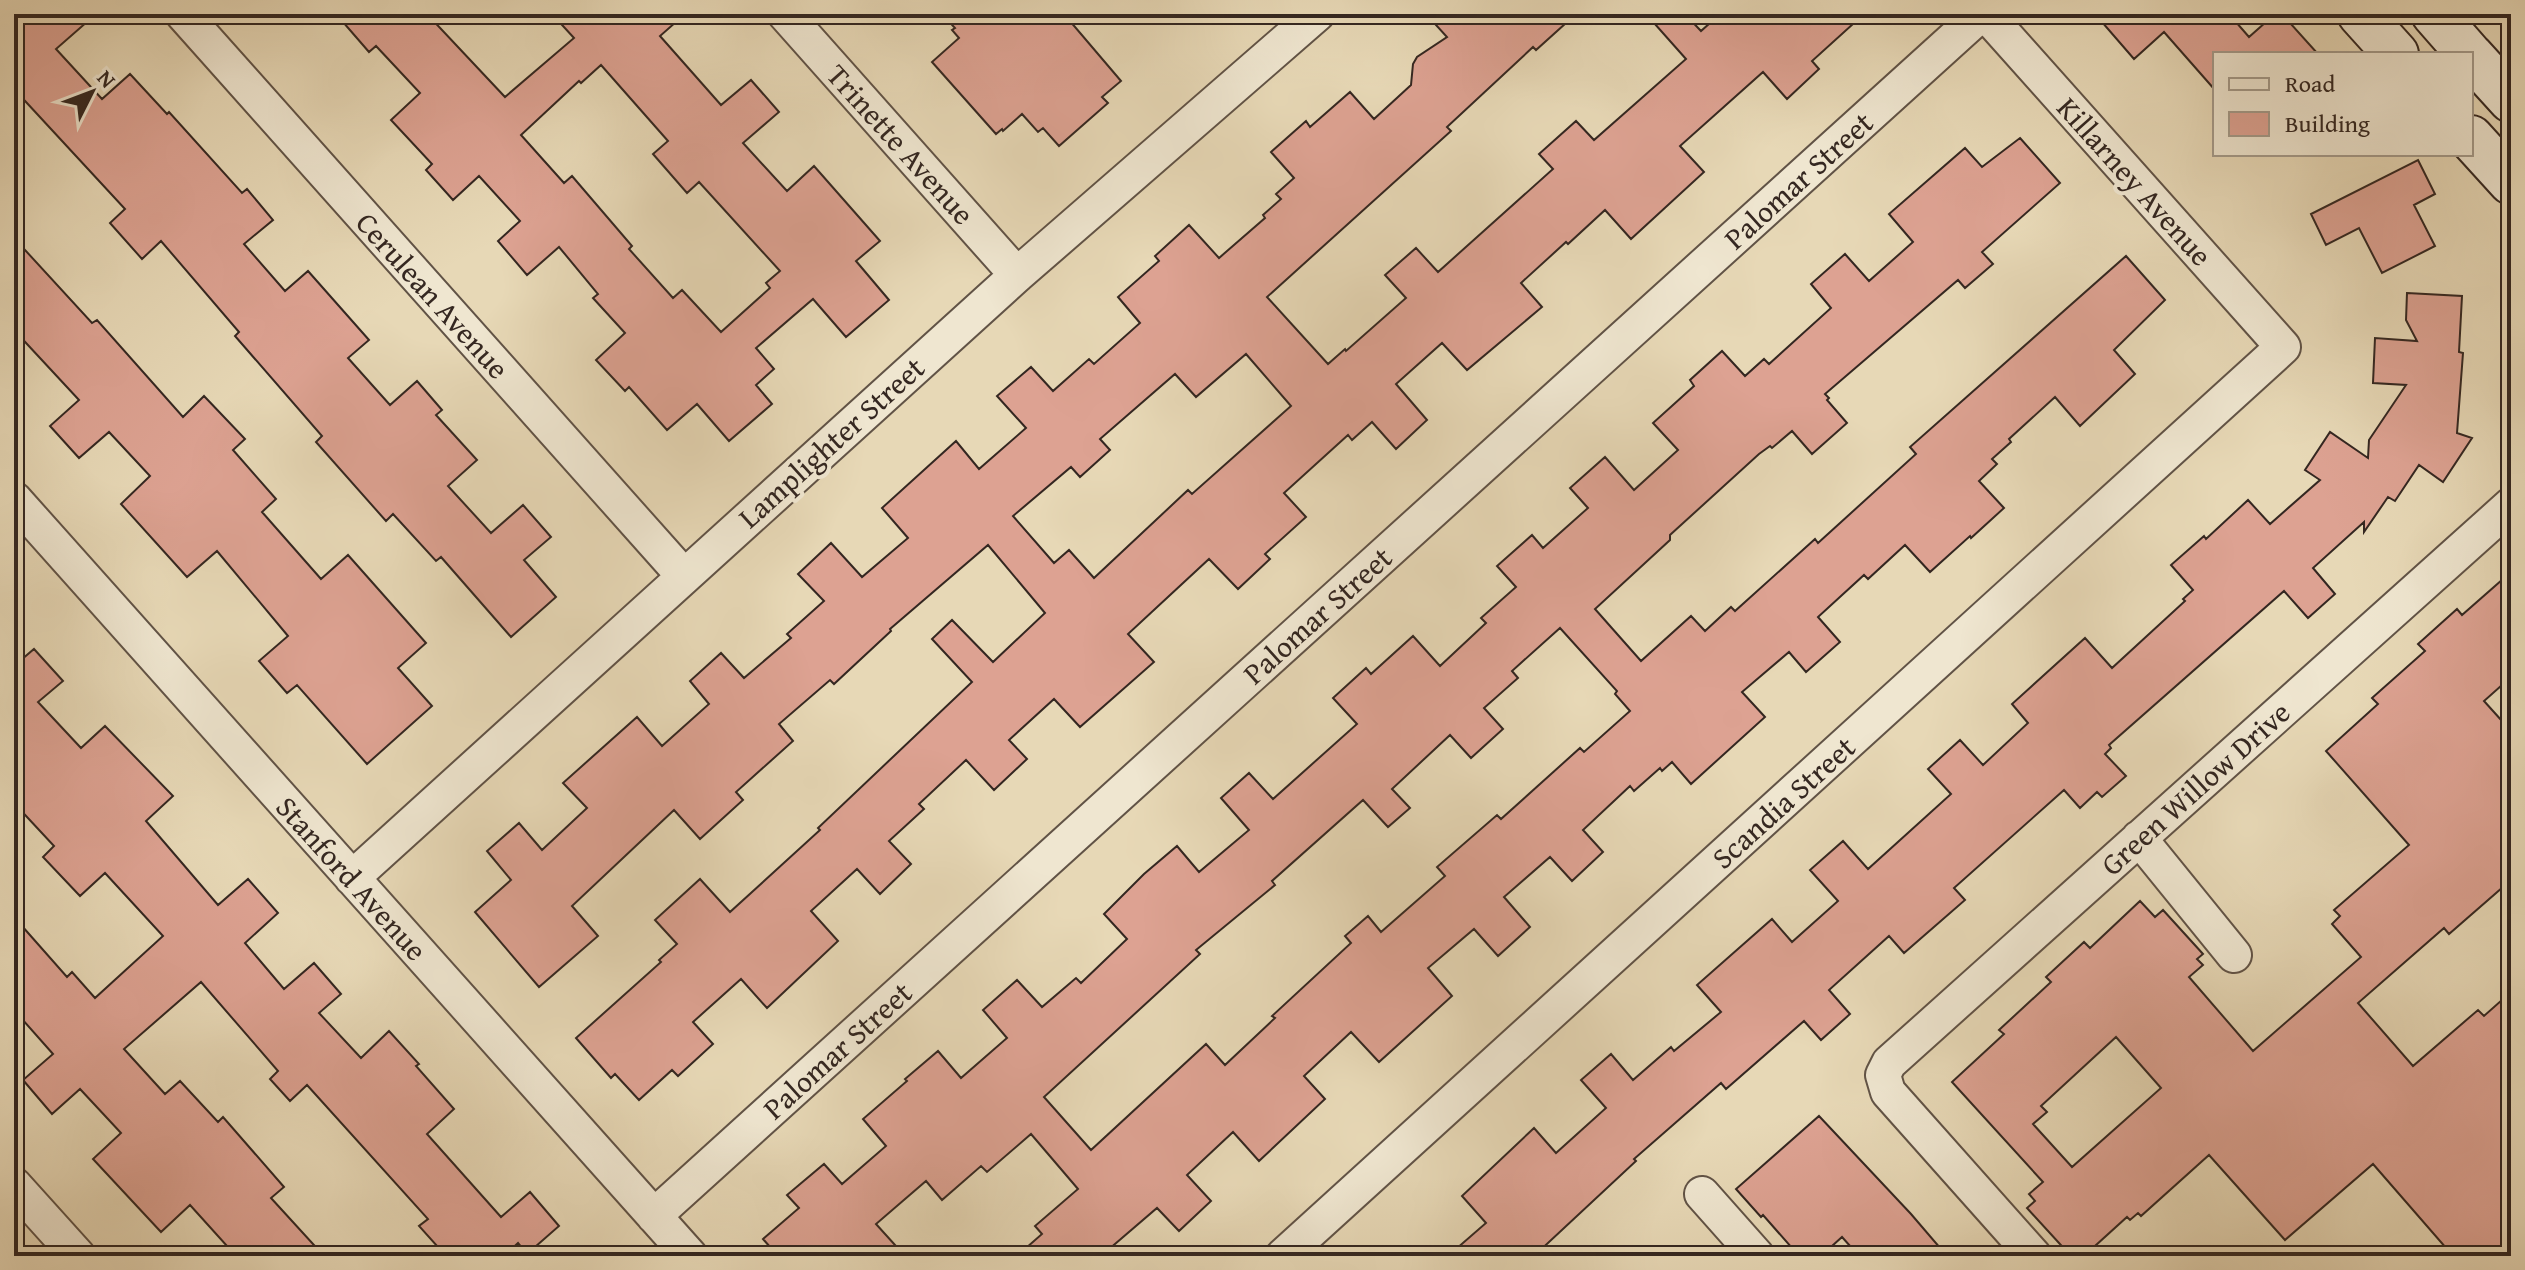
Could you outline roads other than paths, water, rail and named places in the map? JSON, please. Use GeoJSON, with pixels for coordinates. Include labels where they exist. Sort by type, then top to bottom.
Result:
{"type":"FeatureCollection","features":[{"type":"Feature","properties":{"kind":"main road"},"geometry":{"type":"LineString","coordinates":[[2360,14],[2394,52]]}},
{"type":"Feature","properties":{"kind":"main road"},"geometry":{"type":"LineString","coordinates":[[2434,14],[2467,52]]}},
{"type":"Feature","properties":{"kind":"main road"},"geometry":{"type":"LineString","coordinates":[[2473,58],[2511,100]]}},
{"type":"Feature","properties":{"kind":"main road"},"geometry":{"type":"LineString","coordinates":[[2473,140],[2511,182]]}},
{"type":"Feature","properties":{"kind":"street","name":"Cerulean Avenue"},"geometry":{"type":"LineString","coordinates":[[183,14],[683,575]]}},
{"type":"Feature","properties":{"kind":"street","name":"Trinette Avenue"},"geometry":{"type":"LineString","coordinates":[[785,14],[1017,275]]}},
{"type":"Feature","properties":{"kind":"street","name":"Lamplighter Street"},"geometry":{"type":"LineString","coordinates":[[352,878],[1017,275],[1317,14]]}},
{"type":"Feature","properties":{"kind":"street","name":"Killarney Avenue"},"geometry":{"type":"LineString","coordinates":[[1984,14],[2283,347]]}},
{"type":"Feature","properties":{"kind":"street","name":"Palomar Street"},"geometry":{"type":"LineString","coordinates":[[654,1216],[1984,14]]}},
{"type":"Feature","properties":{"kind":"street","name":"Scandia Street"},"geometry":{"type":"LineString","coordinates":[[1283,1256],[2283,347]]}},
{"type":"Feature","properties":{"kind":"street","name":"Green Willow Drive"},"geometry":{"type":"LineString","coordinates":[[2034,1256],[1888,1092],[1883,1075],[1889,1063],[2511,505]]}},
{"type":"Feature","properties":{"kind":"street","name":"Stanford Avenue"},"geometry":{"type":"LineString","coordinates":[[17,510],[690,1256]]}},
{"type":"Feature","properties":{"kind":"street"},"geometry":{"type":"LineString","coordinates":[[2139,838],[2234,955]]}},
{"type":"Feature","properties":{"kind":"street"},"geometry":{"type":"LineString","coordinates":[[14,1185],[78,1256]]}},
{"type":"Feature","properties":{"kind":"street"},"geometry":{"type":"LineString","coordinates":[[1702,1194],[1757,1256]]}}]}
